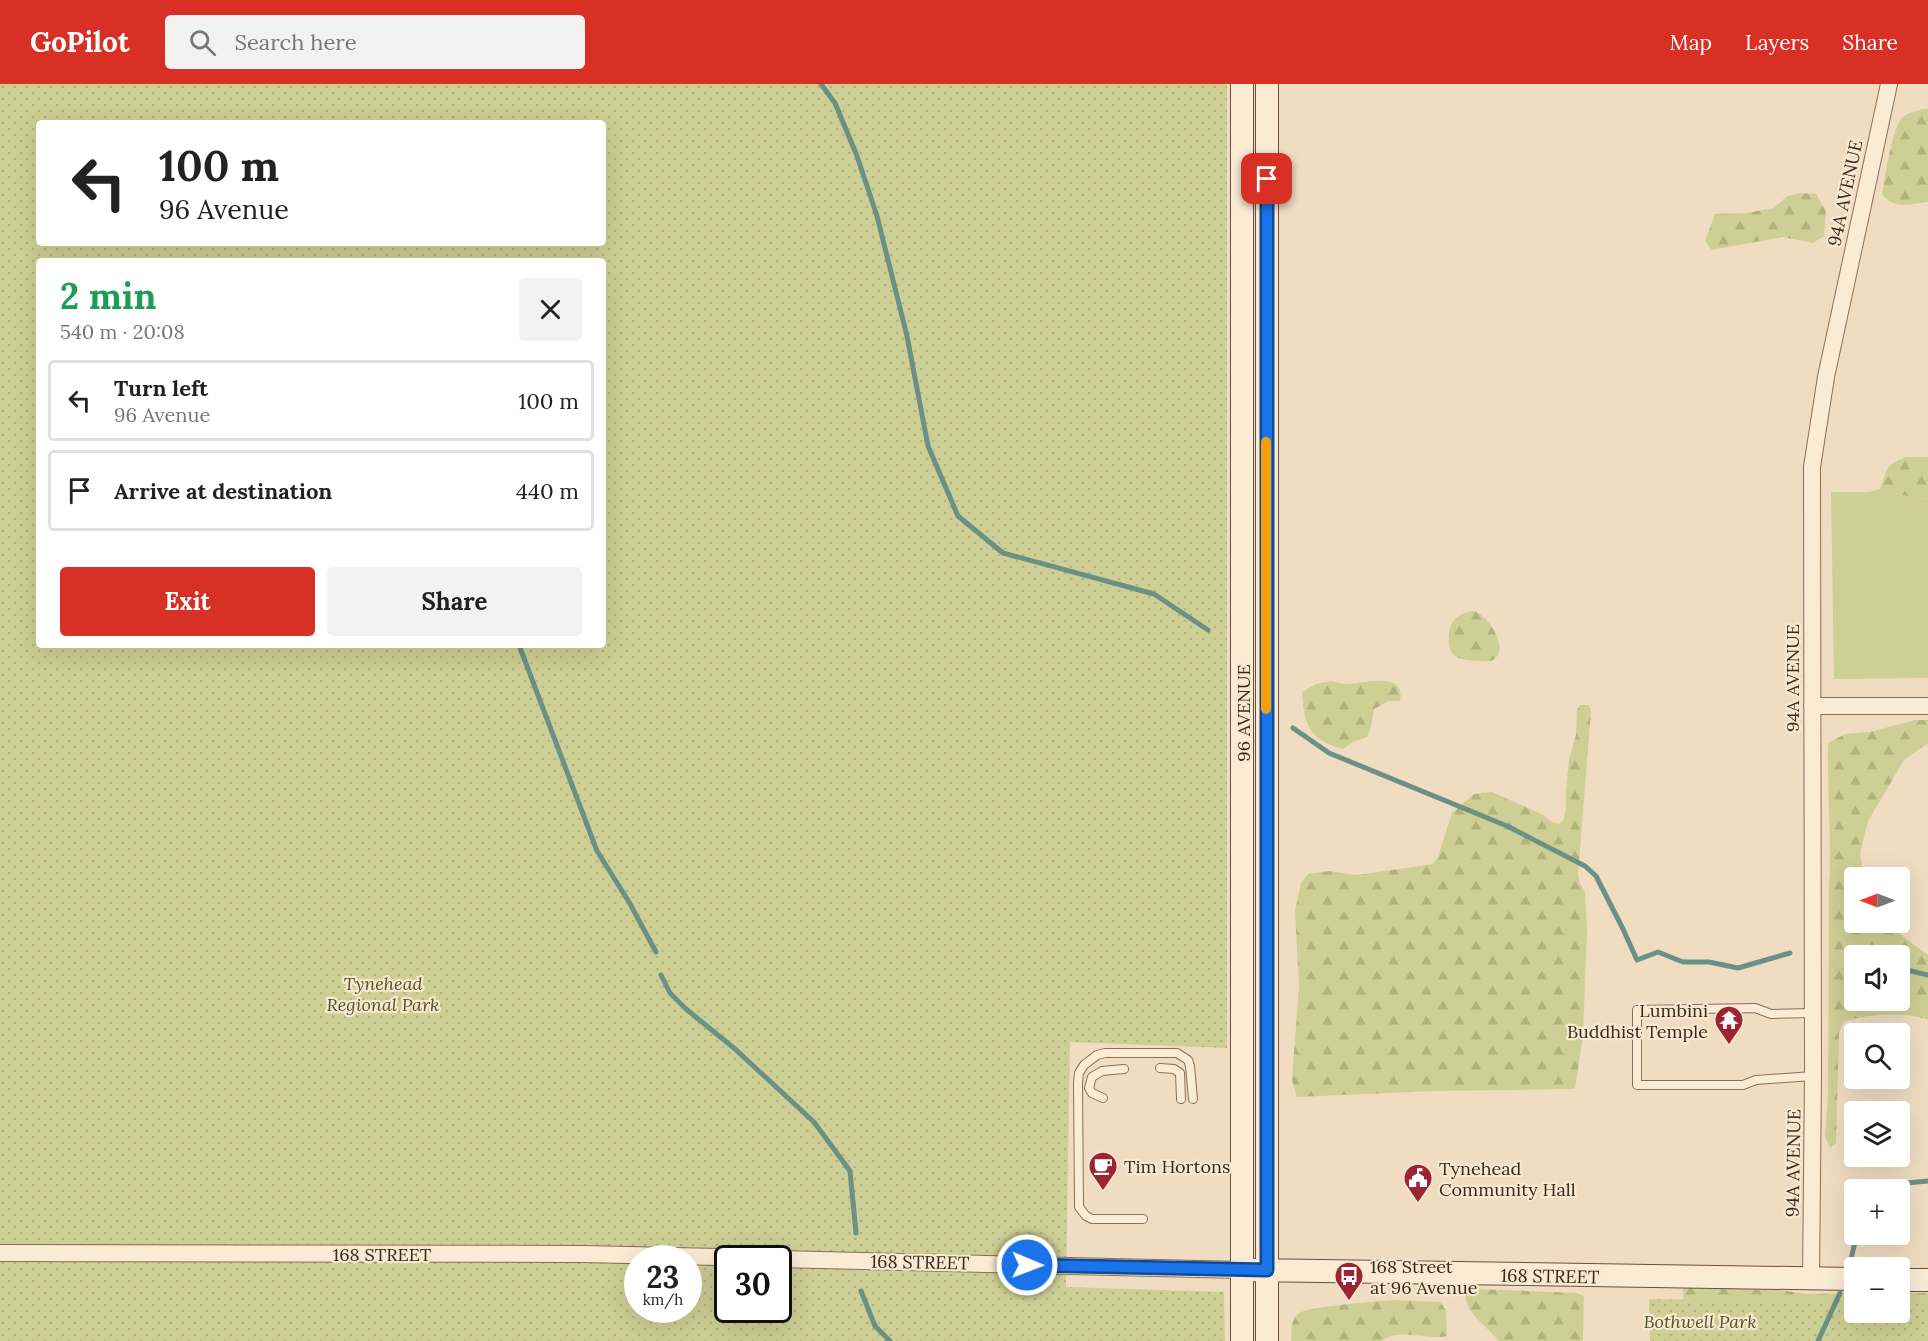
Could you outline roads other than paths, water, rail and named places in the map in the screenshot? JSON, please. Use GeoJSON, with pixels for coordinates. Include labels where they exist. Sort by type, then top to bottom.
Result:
{"type":"FeatureCollection","features":[{"type":"Feature","properties":{"kind":"main road","name":"96 AVENUE"},"geometry":{"type":"LineString","coordinates":[[1242,84],[1242,1341]]}},
{"type":"Feature","properties":{"kind":"main road","name":"96 AVENUE"},"geometry":{"type":"LineString","coordinates":[[1267,84],[1267,1341]]}},
{"type":"Feature","properties":{"kind":"main road","name":"168 STREET"},"geometry":{"type":"LineString","coordinates":[[1242,1270],[1844,1279]]}},
{"type":"Feature","properties":{"kind":"main road"},"geometry":{"type":"LineString","coordinates":[[1910,1280],[1928,1280]]}},
{"type":"Feature","properties":{"kind":"street","name":"94A AVENUE"},"geometry":{"type":"LineString","coordinates":[[1811,1279],[1813,1013],[1811,503],[1814,444],[1888,84]]}},
{"type":"Feature","properties":{"kind":"street"},"geometry":{"type":"LineString","coordinates":[[1812,706],[1928,706]]}},
{"type":"Feature","properties":{"kind":"street","name":"168 STREET"},"geometry":{"type":"LineString","coordinates":[[0,1253],[583,1254],[714,1257]]}},
{"type":"Feature","properties":{"kind":"street","name":"168 STREET"},"geometry":{"type":"LineString","coordinates":[[792,1259],[1242,1270]]}},
{"type":"Feature","properties":{"kind":"lane"},"geometry":{"type":"LineString","coordinates":[[1813,1013],[1771,1014],[1755,1008],[1637,1011],[1637,1086],[1743,1085],[1756,1080],[1813,1076]]}},
{"type":"Feature","properties":{"kind":"lane"},"geometry":{"type":"LineString","coordinates":[[1143,1220],[1092,1218],[1086,1216],[1079,1207],[1077,1083],[1079,1073],[1091,1059],[1105,1053],[1177,1053],[1188,1060],[1191,1066],[1193,1099]]}},
{"type":"Feature","properties":{"kind":"lane"},"geometry":{"type":"LineString","coordinates":[[1160,1068],[1174,1069],[1180,1073],[1181,1099]]}},
{"type":"Feature","properties":{"kind":"lane"},"geometry":{"type":"LineString","coordinates":[[1103,1098],[1092,1093],[1089,1088],[1092,1077],[1102,1071],[1124,1069]]}},
{"type":"Feature","properties":{"kind":"waterway"},"geometry":{"type":"LineString","coordinates":[[821,84],[835,103],[857,156],[877,216],[907,336],[928,446],[958,516],[1003,553],[1154,594],[1208,630]]}},
{"type":"Feature","properties":{"kind":"waterway"},"geometry":{"type":"LineString","coordinates":[[520,648],[597,851],[629,902],[656,952]]}},
{"type":"Feature","properties":{"kind":"waterway"},"geometry":{"type":"LineString","coordinates":[[1293,728],[1329,753],[1507,826],[1585,866],[1596,876],[1637,960],[1658,952],[1683,962],[1709,962],[1738,968],[1790,953]]}},
{"type":"Feature","properties":{"kind":"waterway"},"geometry":{"type":"LineString","coordinates":[[1910,971],[1928,975]]}},
{"type":"Feature","properties":{"kind":"waterway"},"geometry":{"type":"LineString","coordinates":[[661,975],[670,993],[686,1009],[735,1049],[814,1122],[850,1171],[856,1233]]}},
{"type":"Feature","properties":{"kind":"waterway"},"geometry":{"type":"LineString","coordinates":[[1910,1183],[1928,1181]]}},
{"type":"Feature","properties":{"kind":"waterway"},"geometry":{"type":"LineString","coordinates":[[1851,1257],[1854,1245]]}},
{"type":"Feature","properties":{"kind":"waterway"},"geometry":{"type":"LineString","coordinates":[[861,1291],[875,1326],[890,1341]]}},
{"type":"Feature","properties":{"kind":"waterway"},"geometry":{"type":"LineString","coordinates":[[1818,1341],[1840,1293]]}},
{"type":"Feature","properties":{"kind":"place","name":"Lumbini Buddhist Temple"},"geometry":{"type":"Point","coordinates":[1729,1046]}},
{"type":"Feature","properties":{"kind":"place","name":"Tim Hortons"},"geometry":{"type":"Point","coordinates":[1103,1192]}},
{"type":"Feature","properties":{"kind":"place","name":"Tynehead Community Hall"},"geometry":{"type":"Point","coordinates":[1418,1204]}},
{"type":"Feature","properties":{"kind":"place","name":"168 Street at 96 Avenue"},"geometry":{"type":"Point","coordinates":[1349,1302]}},
{"type":"Feature","properties":{"kind":"park label","name":"Tynehead Regional Park"},"geometry":{"type":"Point","coordinates":[383,993]}},
{"type":"Feature","properties":{"kind":"park label","name":"Bothwell Park"},"geometry":{"type":"Point","coordinates":[1700,1321]}}]}
